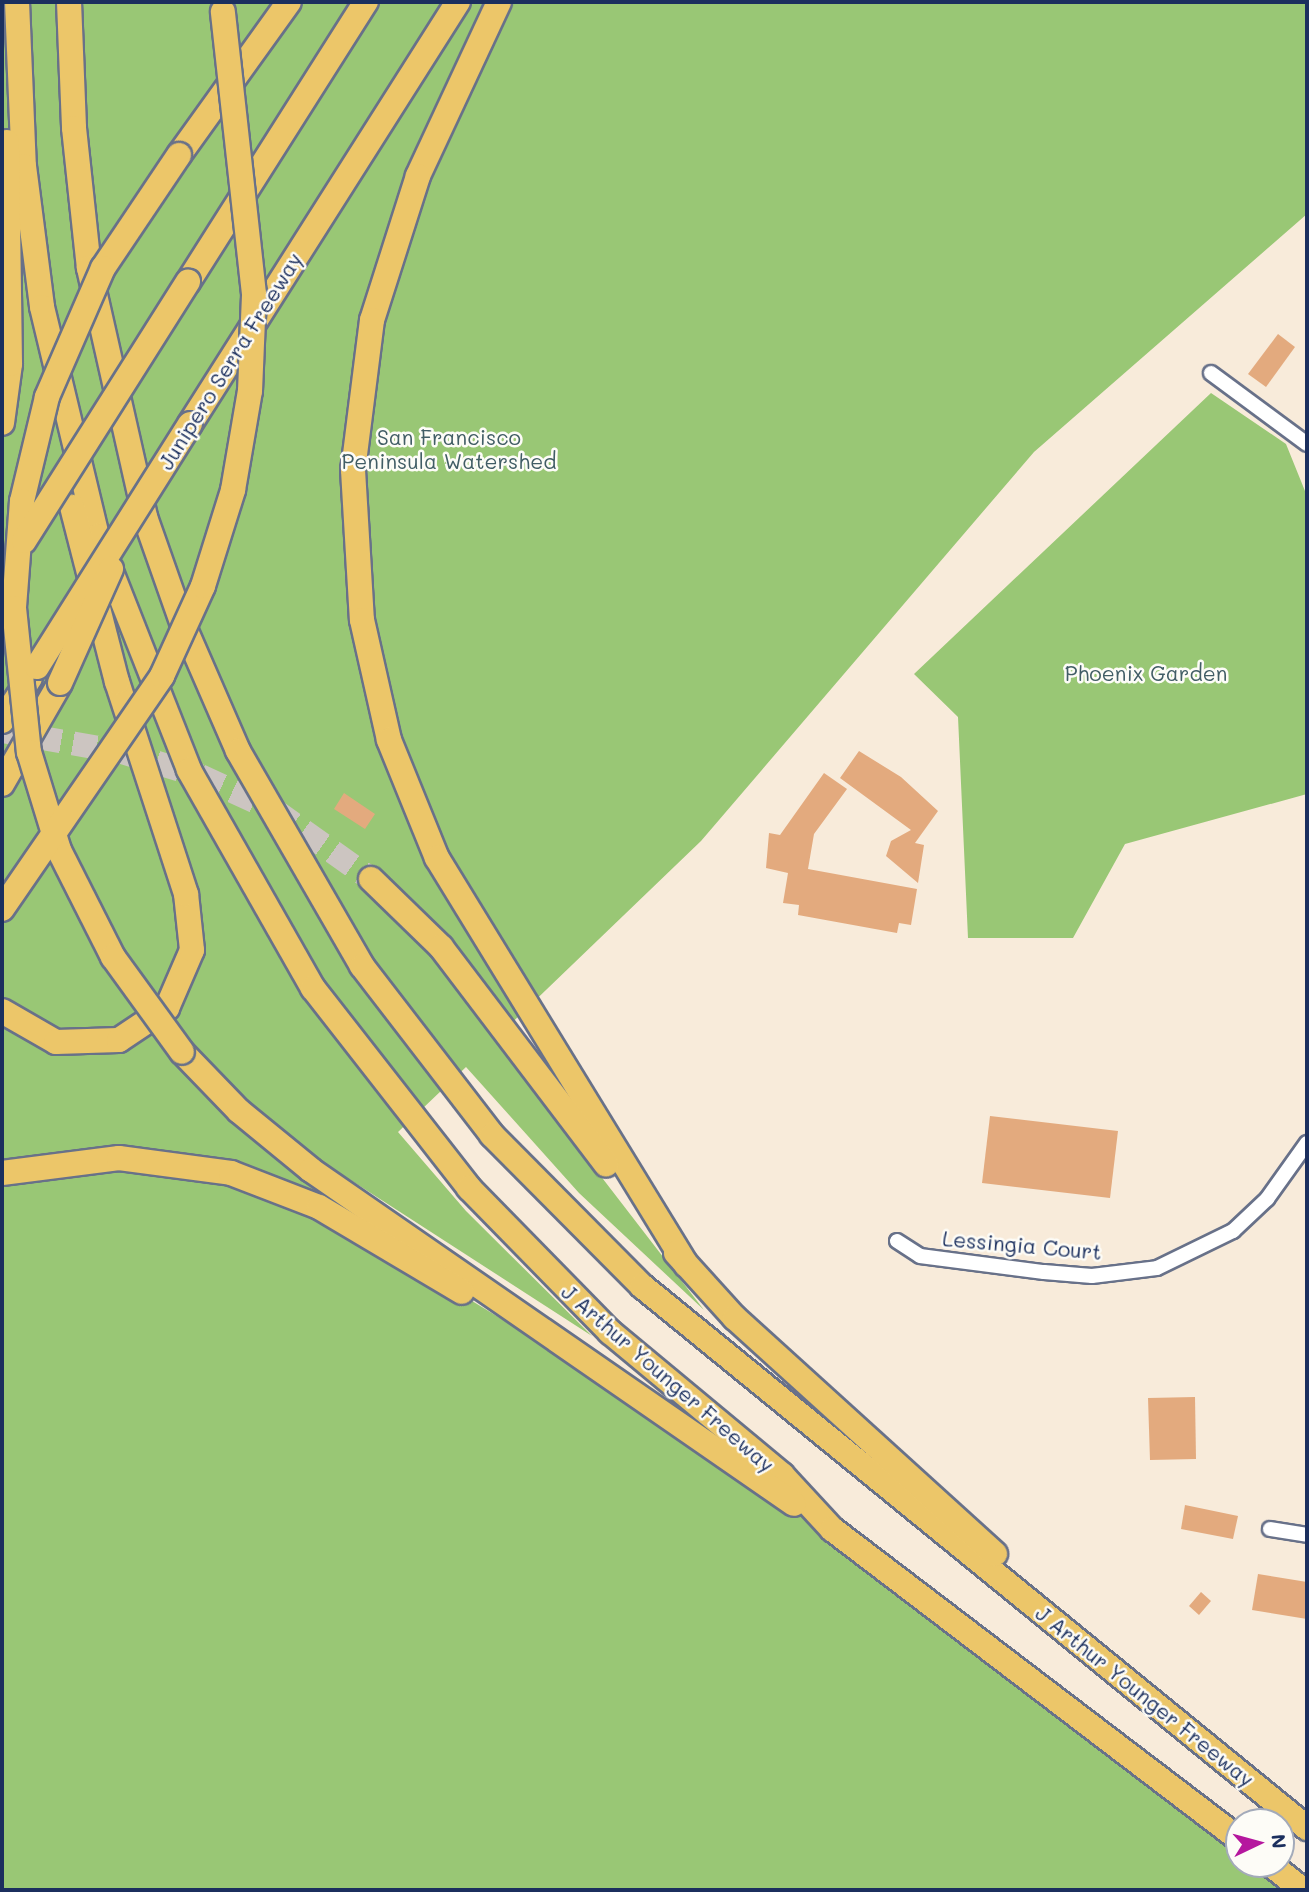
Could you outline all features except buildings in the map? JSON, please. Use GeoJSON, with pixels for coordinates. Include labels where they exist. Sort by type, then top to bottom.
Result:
{"type":"FeatureCollection","features":[{"type":"Feature","properties":{"kind":"highway","name":"J Arthur Younger Freeway"},"geometry":{"type":"LineString","coordinates":[[69,2],[85,234],[109,376],[139,493],[218,708],[323,907],[469,1108],[599,1246],[696,1332],[1307,1828]]}},
{"type":"Feature","properties":{"kind":"highway"},"geometry":{"type":"LineString","coordinates":[[289,2],[179,155],[103,268],[51,385],[22,501],[14,608],[27,740],[59,850],[113,957],[182,1052],[285,1150],[832,1529]]}},
{"type":"Feature","properties":{"kind":"highway"},"geometry":{"type":"LineString","coordinates":[[2,575],[366,2]]}},
{"type":"Feature","properties":{"kind":"highway","name":"Junipero Serra Freeway"},"geometry":{"type":"LineString","coordinates":[[2,721],[458,2]]}},
{"type":"Feature","properties":{"kind":"highway"},"geometry":{"type":"LineString","coordinates":[[499,2],[418,176],[372,320],[353,470],[362,620],[389,740],[438,858],[686,1265]]}},
{"type":"Feature","properties":{"kind":"highway"},"geometry":{"type":"LineString","coordinates":[[2,909],[162,676],[203,586],[233,490],[250,391],[254,294],[223,7]]}},
{"type":"Feature","properties":{"kind":"highway","name":"J Arthur Younger Freeway"},"geometry":{"type":"LineString","coordinates":[[17,12],[28,201],[63,412],[108,569],[159,704],[221,834],[313,988],[414,1124],[535,1261],[634,1354],[782,1475],[832,1529],[1225,1828]]}},
{"type":"Feature","properties":{"kind":"highway"},"geometry":{"type":"LineString","coordinates":[[2,423],[10,364],[8,126],[17,12]]}},
{"type":"Feature","properties":{"kind":"highway"},"geometry":{"type":"LineString","coordinates":[[2,1011],[56,1042],[119,1040],[167,1008],[192,950],[186,894],[114,670],[77,528],[63,412]]}},
{"type":"Feature","properties":{"kind":"highway"},"geometry":{"type":"LineString","coordinates":[[2,784],[88,631],[126,525]]}},
{"type":"Feature","properties":{"kind":"highway"},"geometry":{"type":"LineString","coordinates":[[371,879],[448,956],[686,1265],[761,1343],[1091,1638],[1111,1669]]}},
{"type":"Feature","properties":{"kind":"highway"},"geometry":{"type":"LineString","coordinates":[[2,1173],[63,1161],[140,1159],[267,1184],[341,1219],[617,1382]]}},
{"type":"Feature","properties":{"kind":"highway"},"geometry":{"type":"LineString","coordinates":[[1288,1878],[1303,1890]]}},
{"type":"Feature","properties":{"kind":"street"},"geometry":{"type":"LineString","coordinates":[[1211,373],[1307,444]]}},
{"type":"Feature","properties":{"kind":"street","name":"Lessingia Court"},"geometry":{"type":"LineString","coordinates":[[897,1241],[920,1256],[1044,1272],[1092,1276],[1157,1268],[1233,1231],[1267,1199],[1307,1143]]}},
{"type":"Feature","properties":{"kind":"street"},"geometry":{"type":"LineString","coordinates":[[1270,1529],[1307,1535]]}},
{"type":"Feature","properties":{"kind":"green space","name":"San Francisco Peninsula Watershed"},"geometry":{"type":"Polygon","coordinates":[[[2,2],[1307,2],[1307,214],[1034,452],[701,841],[495,1039],[704,1310],[579,1193],[466,1067],[398,1132],[466,1211],[592,1336],[349,1179],[319,1207],[733,1461],[1225,1830],[1225,1878],[1284,1878],[1299,1890],[2,1890],[2,2]]]}},
{"type":"Feature","properties":{"kind":"green space","name":"Phoenix Garden"},"geometry":{"type":"Polygon","coordinates":[[[1211,393],[1286,444],[1307,496],[1307,794],[1125,844],[1073,938],[968,938],[958,717],[914,674],[1211,393]]]}},
{"type":"Feature","properties":{"kind":"tunnel"},"geometry":{"type":"LineString","coordinates":[[2,731],[122,752],[200,776],[274,810],[371,879]]}}]}
